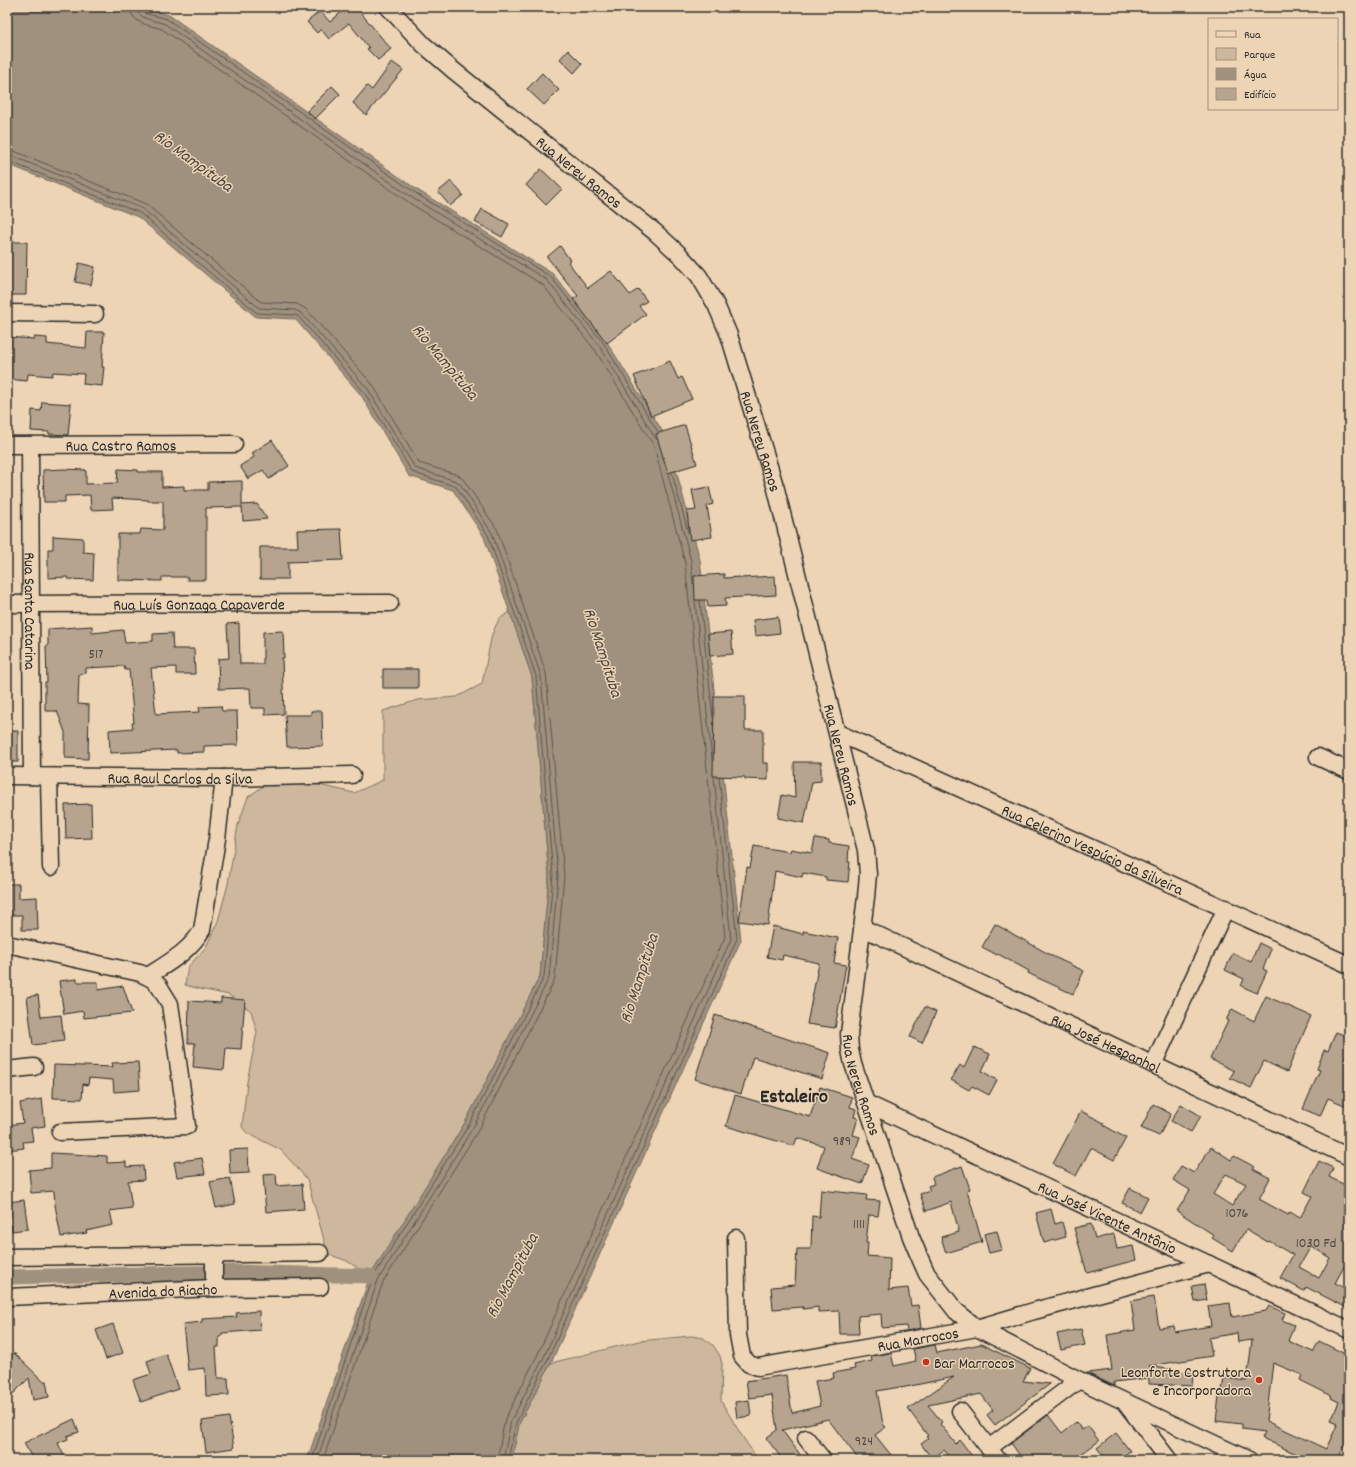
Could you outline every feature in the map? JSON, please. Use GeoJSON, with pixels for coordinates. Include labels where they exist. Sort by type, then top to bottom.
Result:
{"type":"FeatureCollection","features":[{"type":"Feature","properties":{"kind":"street","name":"Rua Nereu Ramos"},"geometry":{"type":"LineString","coordinates":[[388,7],[424,45],[453,70],[655,232],[680,255],[699,276],[716,305],[729,335],[765,450],[838,733],[866,850],[868,874],[863,928],[849,1034],[850,1050],[853,1064],[911,1237],[927,1274],[956,1311],[977,1328],[1125,1403],[1249,1460]]}},
{"type":"Feature","properties":{"kind":"street"},"geometry":{"type":"LineString","coordinates":[[7,313],[95,314]]}},
{"type":"Feature","properties":{"kind":"street","name":"Rua Castro Ramos"},"geometry":{"type":"LineString","coordinates":[[7,445],[234,444]]}},
{"type":"Feature","properties":{"kind":"street","name":"Rua Santa Catarina"},"geometry":{"type":"LineString","coordinates":[[30,445],[32,776]]}},
{"type":"Feature","properties":{"kind":"street","name":"Rua Luís Gonzaga Capaverde"},"geometry":{"type":"LineString","coordinates":[[7,604],[390,603]]}},
{"type":"Feature","properties":{"kind":"street","name":"Rua Celerino Vespúcio da Silveira"},"geometry":{"type":"LineString","coordinates":[[838,733],[1349,964]]}},
{"type":"Feature","properties":{"kind":"street"},"geometry":{"type":"LineString","coordinates":[[1318,757],[1349,771]]}},
{"type":"Feature","properties":{"kind":"street","name":"Rua Raul Carlos da Silva"},"geometry":{"type":"LineString","coordinates":[[7,776],[224,778],[352,775]]}},
{"type":"Feature","properties":{"kind":"street"},"geometry":{"type":"LineString","coordinates":[[49,777],[51,867]]}},
{"type":"Feature","properties":{"kind":"street"},"geometry":{"type":"LineString","coordinates":[[148,976],[188,949],[196,941],[202,930],[224,778]]}},
{"type":"Feature","properties":{"kind":"street"},"geometry":{"type":"LineString","coordinates":[[1153,1065],[1226,908]]}},
{"type":"Feature","properties":{"kind":"street","name":"Rua José Hespanhol"},"geometry":{"type":"LineString","coordinates":[[863,928],[1349,1157]]}},
{"type":"Feature","properties":{"kind":"street"},"geometry":{"type":"LineString","coordinates":[[7,944],[140,973],[148,976],[159,986],[170,1004],[187,1126],[60,1132]]}},
{"type":"Feature","properties":{"kind":"street"},"geometry":{"type":"LineString","coordinates":[[7,1070],[34,1066]]}},
{"type":"Feature","properties":{"kind":"street","name":"Rua José Vicente Antônio"},"geometry":{"type":"LineString","coordinates":[[866,1103],[1349,1330]]}},
{"type":"Feature","properties":{"kind":"street","name":"Rua Marrocos"},"geometry":{"type":"LineString","coordinates":[[736,1238],[738,1335],[742,1356],[749,1364],[758,1367],[977,1328],[1034,1311],[1209,1264]]}},
{"type":"Feature","properties":{"kind":"street"},"geometry":{"type":"LineString","coordinates":[[7,1257],[320,1253]]}},
{"type":"Feature","properties":{"kind":"street"},"geometry":{"type":"LineString","coordinates":[[214,1254],[214,1288]]}},
{"type":"Feature","properties":{"kind":"street","name":"Avenida do Riacho"},"geometry":{"type":"LineString","coordinates":[[7,1297],[214,1288],[320,1287]]}},
{"type":"Feature","properties":{"kind":"street"},"geometry":{"type":"LineString","coordinates":[[960,1411],[994,1454],[1079,1380]]}},
{"type":"Feature","properties":{"kind":"street"},"geometry":{"type":"LineString","coordinates":[[1125,1403],[1169,1460]]}},
{"type":"Feature","properties":{"kind":"street"},"geometry":{"type":"LineString","coordinates":[[806,1438],[823,1460]]}},
{"type":"Feature","properties":{"kind":"green space"},"geometry":{"type":"Polygon","coordinates":[[[510,612],[532,677],[549,876],[540,976],[466,1121],[370,1276],[347,1261],[328,1254],[307,1179],[281,1150],[247,1133],[242,1127],[247,1082],[257,1032],[251,1011],[229,995],[185,985],[188,967],[206,947],[218,921],[228,884],[238,825],[248,797],[266,784],[315,784],[354,793],[383,780],[383,711],[418,700],[457,697],[482,684],[492,634],[499,619],[510,612]]]}},
{"type":"Feature","properties":{"kind":"green space"},"geometry":{"type":"Polygon","coordinates":[[[691,1336],[703,1338],[713,1345],[720,1356],[722,1364],[721,1401],[758,1460],[512,1460],[519,1424],[551,1363],[639,1341],[691,1336]]]}},
{"type":"Feature","properties":{"kind":"water","name":"Rio Mampituba"},"geometry":{"type":"Polygon","coordinates":[[[7,7],[139,7],[169,15],[419,191],[553,274],[607,342],[668,440],[700,560],[741,940],[551,1363],[519,1424],[512,1460],[307,1460],[370,1276],[466,1121],[540,976],[549,876],[532,677],[484,537],[453,490],[409,476],[361,395],[295,319],[256,317],[138,217],[7,164],[7,7]]]}},
{"type":"Feature","properties":{"kind":"building"},"geometry":{"type":"Polygon","coordinates":[[[347,7],[356,7],[391,49],[378,60],[367,49],[369,48],[349,23],[329,39],[321,29],[317,33],[307,22],[320,11],[330,22],[347,7]]]}},
{"type":"Feature","properties":{"kind":"building"},"geometry":{"type":"Polygon","coordinates":[[[568,50],[582,64],[574,73],[560,59],[568,50]]]}},
{"type":"Feature","properties":{"kind":"building"},"geometry":{"type":"Polygon","coordinates":[[[392,62],[403,70],[366,115],[353,103],[367,86],[372,90],[392,62]]]}},
{"type":"Feature","properties":{"kind":"building"},"geometry":{"type":"Polygon","coordinates":[[[542,73],[559,90],[544,105],[527,89],[542,73]]]}},
{"type":"Feature","properties":{"kind":"building"},"geometry":{"type":"Polygon","coordinates":[[[332,86],[340,94],[315,119],[307,111],[332,86]]]}},
{"type":"Feature","properties":{"kind":"building"},"geometry":{"type":"Polygon","coordinates":[[[541,169],[562,189],[546,205],[526,185],[541,169]]]}},
{"type":"Feature","properties":{"kind":"building"},"geometry":{"type":"Polygon","coordinates":[[[451,181],[463,195],[450,206],[438,192],[451,181]]]}},
{"type":"Feature","properties":{"kind":"building"},"geometry":{"type":"Polygon","coordinates":[[[482,209],[509,224],[502,237],[475,222],[482,209]]]}},
{"type":"Feature","properties":{"kind":"building"},"geometry":{"type":"Polygon","coordinates":[[[7,242],[27,242],[26,295],[7,295],[7,242]]]}},
{"type":"Feature","properties":{"kind":"building"},"geometry":{"type":"Polygon","coordinates":[[[560,246],[570,260],[568,262],[588,288],[611,271],[630,295],[638,289],[647,301],[639,306],[646,314],[607,343],[573,299],[578,296],[547,257],[560,246]]]}},
{"type":"Feature","properties":{"kind":"building"},"geometry":{"type":"Polygon","coordinates":[[[79,263],[95,267],[91,285],[75,282],[79,263]]]}},
{"type":"Feature","properties":{"kind":"building"},"geometry":{"type":"Polygon","coordinates":[[[87,332],[104,332],[102,367],[104,367],[102,386],[83,384],[84,374],[53,372],[52,376],[28,374],[27,381],[7,379],[7,337],[34,339],[34,337],[47,338],[47,344],[86,348],[87,332]]]}},
{"type":"Feature","properties":{"kind":"building"},"geometry":{"type":"Polygon","coordinates":[[[670,361],[678,379],[682,377],[692,399],[651,416],[634,376],[670,361]]]}},
{"type":"Feature","properties":{"kind":"building"},"geometry":{"type":"Polygon","coordinates":[[[42,402],[71,404],[68,435],[31,431],[32,410],[41,411],[42,402]]]}},
{"type":"Feature","properties":{"kind":"building"},"geometry":{"type":"Polygon","coordinates":[[[685,425],[697,464],[668,473],[656,434],[685,425]]]}},
{"type":"Feature","properties":{"kind":"building"},"geometry":{"type":"Polygon","coordinates":[[[272,440],[289,466],[269,479],[263,470],[248,479],[240,466],[254,457],[252,453],[272,440]]]}},
{"type":"Feature","properties":{"kind":"building"},"geometry":{"type":"Polygon","coordinates":[[[118,469],[138,470],[138,472],[162,472],[162,487],[184,486],[184,490],[208,490],[208,482],[242,481],[242,505],[257,504],[267,519],[243,521],[242,507],[206,508],[206,580],[187,580],[188,577],[162,577],[162,581],[118,580],[118,534],[140,534],[141,529],[163,530],[163,501],[112,498],[113,509],[91,510],[90,495],[65,496],[65,502],[44,502],[43,470],[86,470],[86,484],[117,483],[118,469]]]}},
{"type":"Feature","properties":{"kind":"building"},"geometry":{"type":"Polygon","coordinates":[[[709,487],[713,504],[707,506],[712,537],[690,540],[687,511],[696,510],[692,490],[709,487]]]}},
{"type":"Feature","properties":{"kind":"building"},"geometry":{"type":"Polygon","coordinates":[[[341,529],[343,560],[288,562],[288,579],[260,579],[260,547],[298,547],[297,530],[341,529]]]}},
{"type":"Feature","properties":{"kind":"building"},"geometry":{"type":"Polygon","coordinates":[[[53,536],[83,538],[83,552],[94,553],[93,580],[68,579],[68,577],[48,578],[48,549],[53,549],[53,536]]]}},
{"type":"Feature","properties":{"kind":"building"},"geometry":{"type":"Polygon","coordinates":[[[724,574],[724,578],[775,576],[776,595],[725,598],[726,606],[708,607],[707,600],[695,600],[694,576],[724,574]]]}},
{"type":"Feature","properties":{"kind":"building"},"geometry":{"type":"Polygon","coordinates":[[[778,617],[780,633],[755,636],[753,620],[778,617]]]}},
{"type":"Feature","properties":{"kind":"building"},"geometry":{"type":"Polygon","coordinates":[[[239,623],[240,664],[263,664],[263,632],[283,631],[284,658],[282,658],[284,714],[265,715],[265,708],[251,708],[250,688],[219,689],[218,659],[229,658],[227,624],[239,623]]]}},
{"type":"Feature","properties":{"kind":"building"},"geometry":{"type":"Polygon","coordinates":[[[92,626],[92,633],[123,630],[125,643],[153,641],[153,634],[172,633],[173,649],[194,649],[195,674],[176,674],[176,667],[151,668],[156,714],[200,712],[199,707],[221,706],[222,711],[237,711],[238,745],[204,746],[204,752],[177,753],[177,750],[110,753],[109,730],[133,728],[132,723],[134,723],[129,670],[125,670],[124,666],[86,668],[86,673],[79,674],[78,704],[89,705],[88,759],[65,758],[65,732],[57,711],[45,711],[45,682],[47,682],[46,646],[48,646],[48,629],[92,626]]]}},
{"type":"Feature","properties":{"kind":"building"},"geometry":{"type":"Polygon","coordinates":[[[731,632],[733,654],[710,656],[708,634],[731,632]]]}},
{"type":"Feature","properties":{"kind":"building"},"geometry":{"type":"Polygon","coordinates":[[[383,669],[418,669],[418,688],[383,688],[383,669]]]}},
{"type":"Feature","properties":{"kind":"building"},"geometry":{"type":"Polygon","coordinates":[[[714,696],[745,696],[745,730],[763,730],[763,763],[768,763],[768,780],[745,779],[745,777],[713,776],[714,696]]]}},
{"type":"Feature","properties":{"kind":"building"},"geometry":{"type":"Polygon","coordinates":[[[311,711],[322,711],[323,746],[287,747],[285,715],[311,715],[311,711]]]}},
{"type":"Feature","properties":{"kind":"building"},"geometry":{"type":"Polygon","coordinates":[[[7,731],[18,731],[18,762],[7,762],[7,731]]]}},
{"type":"Feature","properties":{"kind":"building"},"geometry":{"type":"Polygon","coordinates":[[[794,762],[821,762],[821,781],[812,782],[804,823],[778,818],[782,795],[795,798],[794,762]]]}},
{"type":"Feature","properties":{"kind":"building"},"geometry":{"type":"Polygon","coordinates":[[[91,804],[92,838],[66,839],[65,805],[91,804]]]}},
{"type":"Feature","properties":{"kind":"building"},"geometry":{"type":"Polygon","coordinates":[[[815,838],[829,840],[829,843],[849,846],[848,862],[850,862],[848,882],[826,880],[826,877],[803,873],[802,877],[775,871],[768,925],[739,921],[747,867],[750,868],[754,846],[790,852],[791,849],[812,853],[815,838]]]}},
{"type":"Feature","properties":{"kind":"building"},"geometry":{"type":"Polygon","coordinates":[[[7,884],[19,884],[19,898],[37,897],[38,930],[22,930],[22,915],[7,915],[7,884]]]}},
{"type":"Feature","properties":{"kind":"building"},"geometry":{"type":"Polygon","coordinates":[[[995,924],[1054,957],[1084,971],[1073,994],[1028,973],[1029,971],[982,947],[995,924]]]}},
{"type":"Feature","properties":{"kind":"building"},"geometry":{"type":"Polygon","coordinates":[[[773,926],[803,934],[803,931],[838,938],[834,963],[846,965],[835,1028],[807,1024],[819,963],[783,955],[782,960],[767,957],[773,926]]]}},
{"type":"Feature","properties":{"kind":"building"},"geometry":{"type":"Polygon","coordinates":[[[1259,943],[1271,949],[1263,969],[1267,971],[1257,993],[1241,986],[1244,979],[1225,970],[1233,953],[1251,962],[1259,943]]]}},
{"type":"Feature","properties":{"kind":"building"},"geometry":{"type":"Polygon","coordinates":[[[77,979],[77,982],[98,982],[98,990],[123,986],[132,1013],[84,1018],[83,1011],[64,1014],[59,981],[77,979]]]}},
{"type":"Feature","properties":{"kind":"building"},"geometry":{"type":"Polygon","coordinates":[[[38,995],[41,1017],[61,1015],[64,1041],[33,1045],[27,997],[38,995]]]}},
{"type":"Feature","properties":{"kind":"building"},"geometry":{"type":"Polygon","coordinates":[[[1266,996],[1311,1016],[1287,1072],[1264,1061],[1251,1088],[1230,1078],[1234,1071],[1210,1059],[1232,1009],[1254,1021],[1266,996]]]}},
{"type":"Feature","properties":{"kind":"building"},"geometry":{"type":"Polygon","coordinates":[[[221,998],[245,1000],[241,1049],[226,1048],[224,1070],[193,1067],[195,1043],[188,1043],[189,1001],[221,1003],[221,998]]]}},
{"type":"Feature","properties":{"kind":"building"},"geometry":{"type":"Polygon","coordinates":[[[925,1007],[936,1012],[922,1043],[910,1037],[925,1007]]]}},
{"type":"Feature","properties":{"kind":"building"},"geometry":{"type":"Polygon","coordinates":[[[715,1015],[830,1053],[822,1079],[753,1057],[741,1094],[695,1079],[715,1015]]]}},
{"type":"Feature","properties":{"kind":"building"},"geometry":{"type":"Polygon","coordinates":[[[1336,1032],[1349,1037],[1349,1048],[1345,1058],[1349,1060],[1346,1068],[1349,1069],[1349,1107],[1328,1098],[1320,1116],[1303,1109],[1320,1070],[1317,1069],[1324,1050],[1328,1051],[1336,1032]]]}},
{"type":"Feature","properties":{"kind":"building"},"geometry":{"type":"Polygon","coordinates":[[[974,1047],[990,1054],[982,1071],[997,1080],[989,1095],[972,1086],[969,1090],[951,1080],[960,1065],[964,1068],[974,1047]]]}},
{"type":"Feature","properties":{"kind":"building"},"geometry":{"type":"Polygon","coordinates":[[[138,1062],[140,1090],[114,1092],[113,1080],[89,1078],[88,1085],[83,1084],[82,1099],[53,1098],[54,1065],[113,1067],[112,1063],[138,1062]]]}},
{"type":"Feature","properties":{"kind":"building"},"geometry":{"type":"Polygon","coordinates":[[[820,1087],[852,1097],[850,1107],[856,1109],[854,1117],[858,1118],[853,1135],[860,1137],[852,1159],[869,1165],[862,1184],[817,1168],[824,1146],[797,1138],[794,1146],[726,1126],[735,1095],[810,1117],[820,1087]]]}},
{"type":"Feature","properties":{"kind":"building"},"geometry":{"type":"Polygon","coordinates":[[[42,1099],[45,1126],[31,1128],[33,1141],[23,1142],[24,1148],[7,1150],[7,1125],[23,1123],[20,1103],[42,1099]]]}},
{"type":"Feature","properties":{"kind":"building"},"geometry":{"type":"Polygon","coordinates":[[[1153,1104],[1171,1114],[1159,1136],[1141,1128],[1153,1104]]]}},
{"type":"Feature","properties":{"kind":"building"},"geometry":{"type":"Polygon","coordinates":[[[1181,1104],[1201,1116],[1191,1132],[1171,1121],[1181,1104]]]}},
{"type":"Feature","properties":{"kind":"building"},"geometry":{"type":"Polygon","coordinates":[[[1081,1111],[1104,1123],[1103,1125],[1126,1138],[1114,1160],[1091,1148],[1076,1176],[1053,1164],[1081,1111]]]}},
{"type":"Feature","properties":{"kind":"building"},"geometry":{"type":"Polygon","coordinates":[[[1211,1147],[1231,1160],[1234,1156],[1255,1167],[1253,1169],[1270,1178],[1259,1199],[1288,1215],[1290,1212],[1300,1218],[1312,1196],[1304,1192],[1319,1161],[1333,1168],[1329,1177],[1349,1187],[1349,1258],[1335,1283],[1349,1290],[1349,1309],[1306,1287],[1304,1291],[1280,1278],[1293,1255],[1269,1241],[1268,1242],[1246,1229],[1233,1251],[1212,1238],[1214,1235],[1177,1211],[1190,1190],[1173,1180],[1181,1166],[1194,1173],[1211,1147]],[[1226,1174],[1213,1194],[1232,1206],[1246,1184],[1226,1174]],[[1311,1246],[1299,1267],[1319,1278],[1330,1258],[1311,1246]]]}},
{"type":"Feature","properties":{"kind":"building"},"geometry":{"type":"Polygon","coordinates":[[[248,1149],[249,1173],[230,1174],[229,1150],[248,1149]]]}},
{"type":"Feature","properties":{"kind":"building"},"geometry":{"type":"Polygon","coordinates":[[[51,1153],[107,1156],[107,1163],[126,1162],[126,1167],[143,1166],[144,1180],[128,1181],[132,1208],[110,1211],[113,1225],[86,1231],[87,1233],[61,1237],[54,1191],[31,1193],[29,1170],[51,1168],[51,1153]]]}},
{"type":"Feature","properties":{"kind":"building"},"geometry":{"type":"Polygon","coordinates":[[[202,1158],[205,1174],[177,1177],[174,1162],[202,1158]]]}},
{"type":"Feature","properties":{"kind":"building"},"geometry":{"type":"Polygon","coordinates":[[[962,1166],[970,1189],[967,1190],[982,1242],[946,1253],[941,1237],[959,1232],[951,1202],[926,1211],[920,1194],[930,1191],[928,1186],[934,1184],[932,1177],[962,1166]]]}},
{"type":"Feature","properties":{"kind":"building"},"geometry":{"type":"Polygon","coordinates":[[[276,1174],[277,1186],[302,1184],[304,1209],[266,1212],[263,1175],[276,1174]]]}},
{"type":"Feature","properties":{"kind":"building"},"geometry":{"type":"Polygon","coordinates":[[[230,1178],[235,1204],[216,1208],[210,1182],[230,1178]]]}},
{"type":"Feature","properties":{"kind":"building"},"geometry":{"type":"Polygon","coordinates":[[[1130,1188],[1148,1197],[1140,1212],[1122,1203],[1130,1188]]]}},
{"type":"Feature","properties":{"kind":"building"},"geometry":{"type":"Polygon","coordinates":[[[821,1190],[867,1195],[866,1200],[880,1201],[878,1216],[869,1215],[866,1243],[868,1243],[867,1256],[890,1258],[889,1290],[908,1288],[911,1306],[918,1305],[921,1328],[907,1331],[906,1326],[882,1328],[881,1314],[858,1316],[859,1334],[840,1334],[839,1311],[818,1312],[818,1307],[803,1309],[803,1307],[773,1309],[771,1287],[795,1285],[797,1249],[811,1249],[812,1216],[819,1217],[821,1190]]]}},
{"type":"Feature","properties":{"kind":"building"},"geometry":{"type":"Polygon","coordinates":[[[24,1200],[28,1229],[12,1231],[8,1202],[24,1200]]]}},
{"type":"Feature","properties":{"kind":"building"},"geometry":{"type":"Polygon","coordinates":[[[1051,1209],[1055,1224],[1062,1222],[1066,1237],[1044,1243],[1036,1213],[1051,1209]]]}},
{"type":"Feature","properties":{"kind":"building"},"geometry":{"type":"Polygon","coordinates":[[[1091,1224],[1095,1239],[1114,1234],[1117,1249],[1133,1246],[1136,1260],[1087,1273],[1074,1228],[1091,1224]]]}},
{"type":"Feature","properties":{"kind":"building"},"geometry":{"type":"Polygon","coordinates":[[[997,1231],[1002,1250],[989,1253],[984,1234],[997,1231]]]}},
{"type":"Feature","properties":{"kind":"building"},"geometry":{"type":"Polygon","coordinates":[[[1204,1284],[1207,1300],[1195,1302],[1192,1286],[1204,1284]]]}},
{"type":"Feature","properties":{"kind":"building"},"geometry":{"type":"Polygon","coordinates":[[[1154,1297],[1159,1328],[1174,1326],[1175,1332],[1211,1326],[1208,1306],[1230,1303],[1232,1317],[1266,1311],[1269,1306],[1285,1313],[1282,1320],[1294,1325],[1288,1341],[1313,1352],[1319,1341],[1349,1356],[1349,1436],[1340,1455],[1349,1460],[1309,1460],[1262,1438],[1265,1432],[1242,1429],[1242,1424],[1216,1421],[1219,1396],[1221,1396],[1224,1378],[1247,1381],[1252,1340],[1238,1342],[1237,1333],[1209,1338],[1212,1356],[1149,1366],[1193,1373],[1192,1386],[1149,1384],[1149,1378],[1114,1382],[1114,1386],[1087,1373],[1112,1370],[1107,1335],[1135,1330],[1131,1301],[1154,1297]],[[1273,1363],[1266,1421],[1326,1449],[1338,1423],[1331,1420],[1339,1402],[1331,1398],[1332,1396],[1300,1380],[1302,1375],[1273,1363]]]}},
{"type":"Feature","properties":{"kind":"building"},"geometry":{"type":"Polygon","coordinates":[[[259,1311],[260,1330],[222,1333],[222,1336],[219,1337],[219,1347],[216,1347],[218,1378],[228,1378],[229,1395],[206,1396],[205,1368],[188,1370],[183,1324],[202,1322],[202,1319],[237,1317],[236,1313],[259,1311]]]}},
{"type":"Feature","properties":{"kind":"building"},"geometry":{"type":"Polygon","coordinates":[[[113,1324],[123,1353],[106,1359],[96,1330],[113,1324]]]}},
{"type":"Feature","properties":{"kind":"building"},"geometry":{"type":"Polygon","coordinates":[[[1081,1329],[1085,1345],[1061,1350],[1057,1334],[1081,1329]]]}},
{"type":"Feature","properties":{"kind":"building"},"geometry":{"type":"Polygon","coordinates":[[[981,1344],[1030,1368],[1023,1381],[1050,1384],[995,1425],[987,1415],[993,1410],[981,1394],[928,1405],[942,1422],[940,1424],[956,1444],[960,1440],[975,1460],[952,1460],[944,1450],[932,1459],[921,1444],[928,1439],[926,1437],[928,1436],[908,1409],[954,1377],[901,1388],[877,1391],[883,1424],[886,1427],[875,1435],[895,1460],[859,1460],[828,1419],[782,1430],[804,1460],[783,1460],[766,1438],[777,1430],[772,1395],[749,1398],[746,1381],[786,1375],[792,1413],[820,1406],[815,1381],[834,1378],[833,1373],[855,1369],[854,1365],[872,1361],[871,1356],[891,1353],[894,1366],[916,1361],[913,1349],[935,1345],[937,1353],[981,1344]]]}},
{"type":"Feature","properties":{"kind":"building"},"geometry":{"type":"Polygon","coordinates":[[[14,1353],[43,1381],[46,1381],[49,1397],[33,1400],[29,1378],[7,1400],[7,1361],[14,1353]]]}},
{"type":"Feature","properties":{"kind":"building"},"geometry":{"type":"Polygon","coordinates":[[[166,1354],[178,1389],[141,1402],[133,1380],[151,1374],[147,1361],[166,1354]]]}},
{"type":"Feature","properties":{"kind":"building"},"geometry":{"type":"Polygon","coordinates":[[[749,1400],[751,1416],[737,1418],[735,1402],[749,1400]]]}},
{"type":"Feature","properties":{"kind":"building"},"geometry":{"type":"Polygon","coordinates":[[[1048,1415],[1062,1433],[1076,1422],[1082,1430],[1088,1426],[1099,1441],[1073,1460],[1023,1460],[1011,1443],[1048,1415]]]}},
{"type":"Feature","properties":{"kind":"building"},"geometry":{"type":"Polygon","coordinates":[[[229,1417],[234,1448],[206,1452],[202,1421],[229,1417]]]}},
{"type":"Feature","properties":{"kind":"building"},"geometry":{"type":"Polygon","coordinates":[[[74,1419],[79,1432],[67,1436],[68,1439],[58,1443],[66,1460],[33,1460],[24,1443],[74,1419]]]}},
{"type":"Feature","properties":{"kind":"building"},"geometry":{"type":"Polygon","coordinates":[[[1116,1433],[1130,1451],[1118,1460],[1107,1460],[1097,1448],[1116,1433]]]}},
{"type":"Feature","properties":{"kind":"waterway"},"geometry":{"type":"LineString","coordinates":[[7,1277],[233,1272],[370,1276]]}},
{"type":"Feature","properties":{"kind":"place","name":"Bar Marrocos"},"geometry":{"type":"Point","coordinates":[926,1362]}},
{"type":"Feature","properties":{"kind":"place","name":"Leonforte Costrutora e Incorporadora"},"geometry":{"type":"Point","coordinates":[1259,1380]}},
{"type":"Feature","properties":{"kind":"district","name":"Estaleiro"},"geometry":{"type":"Point","coordinates":[794,1095]}}]}
